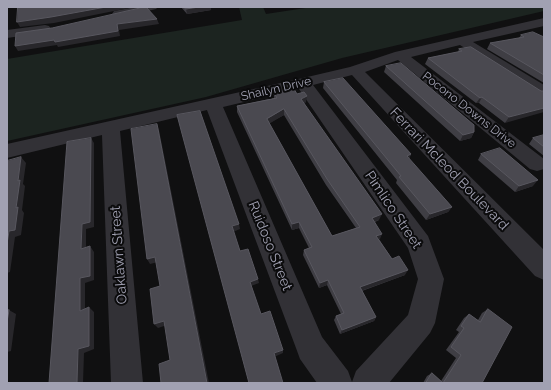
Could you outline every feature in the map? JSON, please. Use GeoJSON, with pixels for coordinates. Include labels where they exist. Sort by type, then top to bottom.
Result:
{"type":"FeatureCollection","features":[{"type":"Feature","properties":{"kind":"street"},"geometry":{"type":"LineString","coordinates":[[107,17],[152,7]]}},
{"type":"Feature","properties":{"kind":"street","name":"Shailyn Drive"},"geometry":{"type":"LineString","coordinates":[[7,151],[303,83],[354,70],[400,55],[544,22]]}},
{"type":"Feature","properties":{"kind":"street"},"geometry":{"type":"LineString","coordinates":[[521,27],[538,36]]}},
{"type":"Feature","properties":{"kind":"street"},"geometry":{"type":"LineString","coordinates":[[7,34],[54,28]]}},
{"type":"Feature","properties":{"kind":"street"},"geometry":{"type":"LineString","coordinates":[[462,41],[544,92]]}},
{"type":"Feature","properties":{"kind":"street","name":"Pocono Downs Drive"},"geometry":{"type":"LineString","coordinates":[[400,55],[537,164]]}},
{"type":"Feature","properties":{"kind":"street","name":"Ferrari Mcleod Boulevard"},"geometry":{"type":"LineString","coordinates":[[354,70],[544,268]]}},
{"type":"Feature","properties":{"kind":"street","name":"Pimlico Street"},"geometry":{"type":"LineString","coordinates":[[303,83],[419,244],[431,278],[420,323],[368,383]]}},
{"type":"Feature","properties":{"kind":"street","name":"Ruidoso Street"},"geometry":{"type":"LineString","coordinates":[[213,103],[311,348],[336,383]]}},
{"type":"Feature","properties":{"kind":"street","name":"Oaklawn Street"},"geometry":{"type":"LineString","coordinates":[[111,127],[127,383]]}},
{"type":"Feature","properties":{"kind":"shaded area"},"geometry":{"type":"Polygon","coordinates":[[[239,7],[263,7],[266,14],[312,7],[544,7],[544,11],[342,58],[206,97],[7,141],[7,59],[242,20],[239,7]]]}},
{"type":"Feature","properties":{"kind":"building"},"geometry":{"type":"Polygon","coordinates":[[[18,7],[106,7],[17,22],[18,7]]]}},
{"type":"Feature","properties":{"kind":"building"},"geometry":{"type":"Polygon","coordinates":[[[146,7],[157,19],[117,24],[118,31],[55,42],[54,40],[15,46],[16,33],[52,28],[146,7]]]}},
{"type":"Feature","properties":{"kind":"building"},"geometry":{"type":"Polygon","coordinates":[[[184,7],[199,7],[186,9],[184,7]]]}},
{"type":"Feature","properties":{"kind":"building"},"geometry":{"type":"Polygon","coordinates":[[[533,32],[544,37],[544,75],[490,43],[524,37],[521,35],[533,32]]]}},
{"type":"Feature","properties":{"kind":"building"},"geometry":{"type":"Polygon","coordinates":[[[471,47],[541,91],[544,91],[544,108],[509,117],[482,97],[480,98],[428,58],[462,51],[459,49],[471,47]]]}},
{"type":"Feature","properties":{"kind":"building"},"geometry":{"type":"Polygon","coordinates":[[[401,63],[474,125],[474,132],[463,135],[386,66],[401,63]]]}},
{"type":"Feature","properties":{"kind":"building"},"geometry":{"type":"Polygon","coordinates":[[[343,78],[411,154],[407,156],[452,207],[430,214],[324,82],[343,78]]]}},
{"type":"Feature","properties":{"kind":"building"},"geometry":{"type":"Polygon","coordinates":[[[294,89],[297,94],[304,92],[307,96],[301,99],[382,214],[372,218],[382,234],[376,236],[392,259],[399,256],[408,270],[360,287],[376,317],[342,330],[336,316],[344,313],[328,280],[320,283],[304,250],[312,247],[299,222],[292,224],[237,106],[277,98],[274,93],[294,89]],[[284,109],[267,119],[332,236],[360,227],[327,179],[284,109]]]}},
{"type":"Feature","properties":{"kind":"building"},"geometry":{"type":"Polygon","coordinates":[[[200,111],[239,224],[232,226],[240,251],[248,249],[258,279],[250,282],[261,314],[270,311],[283,350],[274,353],[283,383],[249,383],[177,115],[200,111]]]}},
{"type":"Feature","properties":{"kind":"building"},"geometry":{"type":"Polygon","coordinates":[[[157,124],[207,383],[161,383],[159,364],[170,360],[164,321],[154,324],[150,289],[160,286],[155,257],[147,259],[131,129],[157,124]]]}},
{"type":"Feature","properties":{"kind":"building"},"geometry":{"type":"Polygon","coordinates":[[[544,135],[544,147],[533,138],[544,135]]]}},
{"type":"Feature","properties":{"kind":"building"},"geometry":{"type":"Polygon","coordinates":[[[91,138],[90,222],[82,224],[81,249],[90,246],[90,276],[80,278],[80,311],[89,307],[89,346],[78,349],[77,383],[49,383],[67,142],[91,138]]]}},
{"type":"Feature","properties":{"kind":"building"},"geometry":{"type":"Polygon","coordinates":[[[500,148],[538,180],[519,186],[481,154],[500,148]]]}},
{"type":"Feature","properties":{"kind":"building"},"geometry":{"type":"Polygon","coordinates":[[[21,157],[15,230],[9,231],[7,244],[7,161],[21,157]]]}},
{"type":"Feature","properties":{"kind":"building"},"geometry":{"type":"Polygon","coordinates":[[[488,309],[512,327],[482,383],[443,383],[461,355],[451,347],[464,328],[461,326],[469,314],[480,322],[488,309]]]}},
{"type":"Feature","properties":{"kind":"building"},"geometry":{"type":"Polygon","coordinates":[[[9,310],[7,322],[7,311],[9,310]]]}},
{"type":"Feature","properties":{"kind":"building"},"geometry":{"type":"Polygon","coordinates":[[[432,373],[443,383],[426,383],[432,373]]]}}]}
